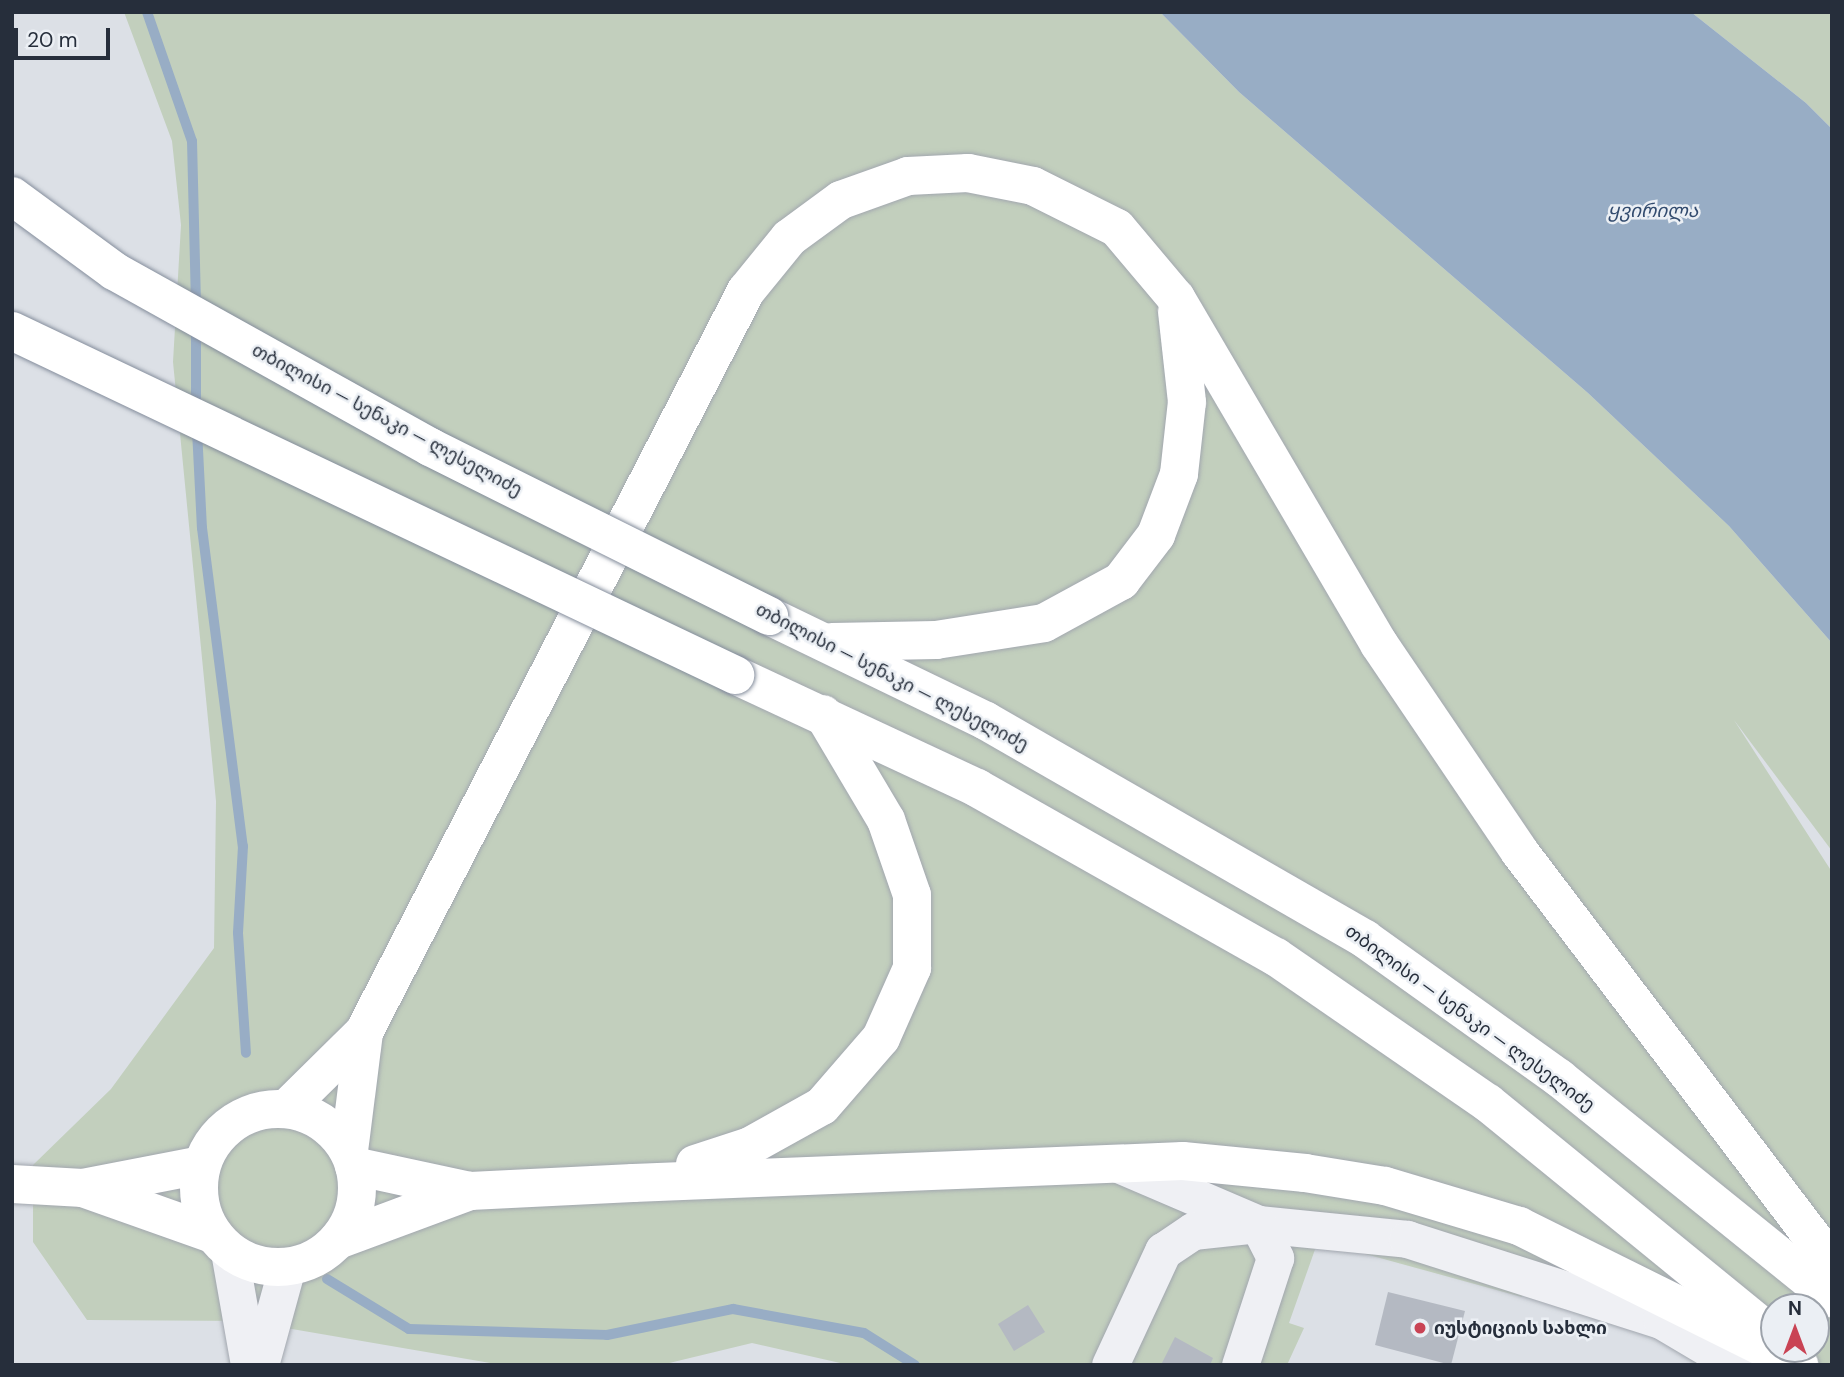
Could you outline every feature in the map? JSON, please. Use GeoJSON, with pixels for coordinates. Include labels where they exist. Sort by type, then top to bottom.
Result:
{"type":"FeatureCollection","features":[{"type":"Feature","properties":{"kind":"main road"},"geometry":{"type":"LineString","coordinates":[[221,1243],[199,1201],[201,1165],[233,1122],[286,1109],[364,1032],[705,365],[747,291],[789,238],[841,200],[908,176],[968,173],[1033,186],[1117,229],[1175,299],[1379,644],[1511,839],[1832,1263]]}},
{"type":"Feature","properties":{"kind":"main road","name":"თბილისი — სენაკი — ლესელიძე"},"geometry":{"type":"LineString","coordinates":[[12,196],[114,271],[430,447],[986,721],[1365,939],[1559,1078],[1832,1298]]}},
{"type":"Feature","properties":{"kind":"main road"},"geometry":{"type":"LineString","coordinates":[[826,642],[936,640],[1044,623],[1121,581],[1156,535],[1179,474],[1187,402],[1175,299]]}},
{"type":"Feature","properties":{"kind":"main road"},"geometry":{"type":"LineString","coordinates":[[12,331],[977,788],[1276,957],[1488,1103],[1760,1325]]}},
{"type":"Feature","properties":{"kind":"main road"},"geometry":{"type":"LineString","coordinates":[[634,1184],[750,1146],[822,1106],[881,1038],[912,968],[908,883],[886,820],[822,714]]}},
{"type":"Feature","properties":{"kind":"main road"},"geometry":{"type":"LineString","coordinates":[[338,1240],[356,1205],[351,1159],[364,1032]]}},
{"type":"Feature","properties":{"kind":"main road"},"geometry":{"type":"LineString","coordinates":[[286,1109],[323,1123],[351,1159],[470,1192]]}},
{"type":"Feature","properties":{"kind":"main road"},"geometry":{"type":"LineString","coordinates":[[83,1188],[221,1243],[256,1265],[287,1267],[315,1259],[338,1240],[470,1192],[1183,1161],[1385,1186],[1519,1226],[1799,1365]]}},
{"type":"Feature","properties":{"kind":"main road"},"geometry":{"type":"LineString","coordinates":[[12,1184],[83,1188],[201,1165]]}},
{"type":"Feature","properties":{"kind":"street"},"geometry":{"type":"LineString","coordinates":[[1116,1163],[1258,1224],[1275,1258],[1240,1365]]}},
{"type":"Feature","properties":{"kind":"street"},"geometry":{"type":"LineString","coordinates":[[1110,1365],[1163,1251],[1194,1230],[1258,1224],[1407,1239],[1661,1320],[1737,1365]]}},
{"type":"Feature","properties":{"kind":"street"},"geometry":{"type":"LineString","coordinates":[[221,1243],[249,1365]]}},
{"type":"Feature","properties":{"kind":"street"},"geometry":{"type":"LineString","coordinates":[[260,1365],[287,1267]]}},
{"type":"Feature","properties":{"kind":"green space"},"geometry":{"type":"Polygon","coordinates":[[[124,12],[1160,12],[1239,92],[1588,393],[1729,526],[1832,643],[1832,851],[1734,720],[1832,872],[1832,1365],[1715,1365],[1528,1281],[1522,1297],[1318,1241],[1289,1323],[1304,1328],[1287,1365],[849,1365],[752,1343],[661,1365],[502,1365],[246,1321],[87,1320],[33,1242],[33,1165],[111,1089],[214,948],[216,801],[173,362],[181,225],[172,141],[124,12]]]}},
{"type":"Feature","properties":{"kind":"green space"},"geometry":{"type":"Polygon","coordinates":[[[1691,12],[1832,12],[1832,129],[1806,103],[1691,12]]]}},
{"type":"Feature","properties":{"kind":"water","name":"ყვირილა"},"geometry":{"type":"Polygon","coordinates":[[[1160,12],[1691,12],[1806,103],[1832,129],[1832,643],[1729,526],[1588,393],[1239,92],[1160,12]]]}},
{"type":"Feature","properties":{"kind":"building","name":"იუსტიციის სახლი"},"geometry":{"type":"Polygon","coordinates":[[[1388,1292],[1465,1311],[1451,1365],[1375,1345],[1388,1292]]]}},
{"type":"Feature","properties":{"kind":"building"},"geometry":{"type":"Polygon","coordinates":[[[1028,1305],[1045,1332],[1014,1351],[998,1324],[1028,1305]]]}},
{"type":"Feature","properties":{"kind":"building"},"geometry":{"type":"Polygon","coordinates":[[[1175,1337],[1213,1358],[1210,1365],[1161,1365],[1175,1337]]]}},
{"type":"Feature","properties":{"kind":"waterway"},"geometry":{"type":"LineString","coordinates":[[147,12],[192,141],[196,306]]}},
{"type":"Feature","properties":{"kind":"waterway"},"geometry":{"type":"LineString","coordinates":[[196,325],[196,408]]}},
{"type":"Feature","properties":{"kind":"waterway"},"geometry":{"type":"LineString","coordinates":[[197,430],[202,528],[243,846],[238,933],[246,1053]]}},
{"type":"Feature","properties":{"kind":"waterway"},"geometry":{"type":"LineString","coordinates":[[327,1279],[409,1329],[607,1335],[733,1309],[864,1333],[915,1365]]}},
{"type":"Feature","properties":{"kind":"place","name":"იუსტიციის სახლი"},"geometry":{"type":"Point","coordinates":[1420,1328]}}]}
